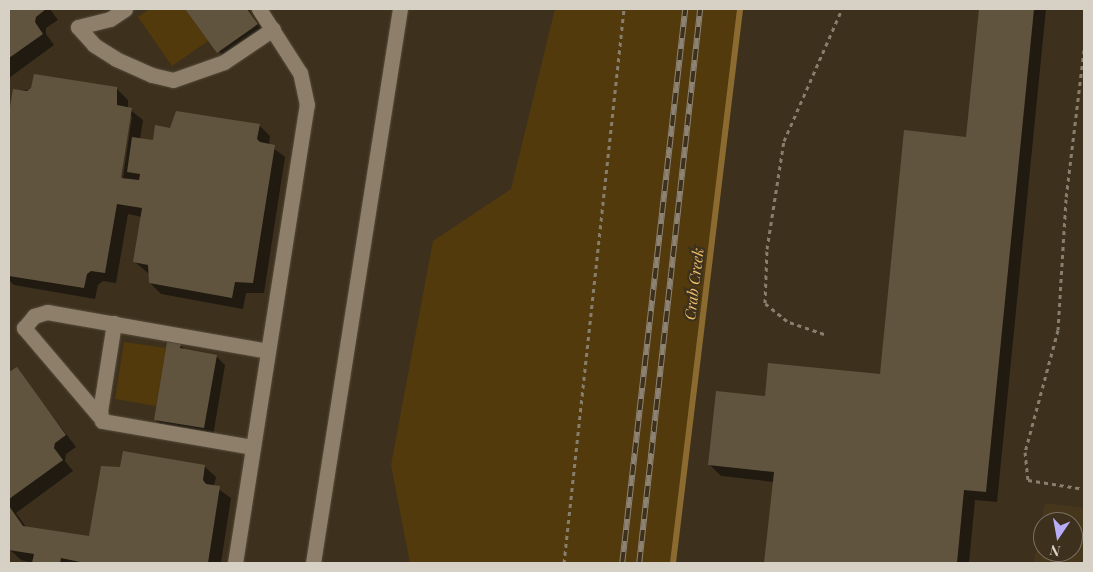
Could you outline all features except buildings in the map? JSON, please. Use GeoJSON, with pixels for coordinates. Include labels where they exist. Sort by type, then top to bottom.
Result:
{"type":"FeatureCollection","features":[{"type":"Feature","properties":{"kind":"lane"},"geometry":{"type":"LineString","coordinates":[[125,9],[110,19],[78,27],[94,45],[116,59],[152,75],[173,80],[224,62],[273,29]]}},
{"type":"Feature","properties":{"kind":"lane"},"geometry":{"type":"LineString","coordinates":[[235,563],[307,105],[300,73],[259,9]]}},
{"type":"Feature","properties":{"kind":"lane"},"geometry":{"type":"LineString","coordinates":[[314,563],[400,9]]}},
{"type":"Feature","properties":{"kind":"lane"},"geometry":{"type":"LineString","coordinates":[[253,447],[107,423],[24,328],[34,316],[47,312],[268,351]]}},
{"type":"Feature","properties":{"kind":"lane"},"geometry":{"type":"LineString","coordinates":[[99,416],[114,323]]}},
{"type":"Feature","properties":{"kind":"path"},"geometry":{"type":"LineString","coordinates":[[564,563],[624,9]]}},
{"type":"Feature","properties":{"kind":"path"},"geometry":{"type":"LineString","coordinates":[[824,334],[787,321],[765,303],[767,249],[784,141],[842,9]]}},
{"type":"Feature","properties":{"kind":"path"},"geometry":{"type":"LineString","coordinates":[[1084,50],[1066,198],[1058,330],[1025,452],[1028,480],[1084,489]]}},
{"type":"Feature","properties":{"kind":"shaded area"},"geometry":{"type":"Polygon","coordinates":[[[150,9],[185,9],[208,41],[172,66],[138,17],[150,9]]]}},
{"type":"Feature","properties":{"kind":"shaded area"},"geometry":{"type":"Polygon","coordinates":[[[555,9],[740,9],[673,563],[410,563],[391,465],[433,241],[511,189],[555,9]]]}},
{"type":"Feature","properties":{"kind":"shaded area"},"geometry":{"type":"Polygon","coordinates":[[[124,342],[166,348],[156,406],[115,399],[124,342]]]}},
{"type":"Feature","properties":{"kind":"shaded area"},"geometry":{"type":"Polygon","coordinates":[[[1045,503],[1084,508],[1084,563],[1034,563],[1083,562],[1083,512],[1043,512],[1045,503]]]}},
{"type":"Feature","properties":{"kind":"waterway","name":"Crab Creek"},"geometry":{"type":"LineString","coordinates":[[673,563],[740,9]]}},
{"type":"Feature","properties":{"kind":"railway"},"geometry":{"type":"LineString","coordinates":[[622,563],[685,9]]}},
{"type":"Feature","properties":{"kind":"railway"},"geometry":{"type":"LineString","coordinates":[[639,563],[700,9]]}}]}
